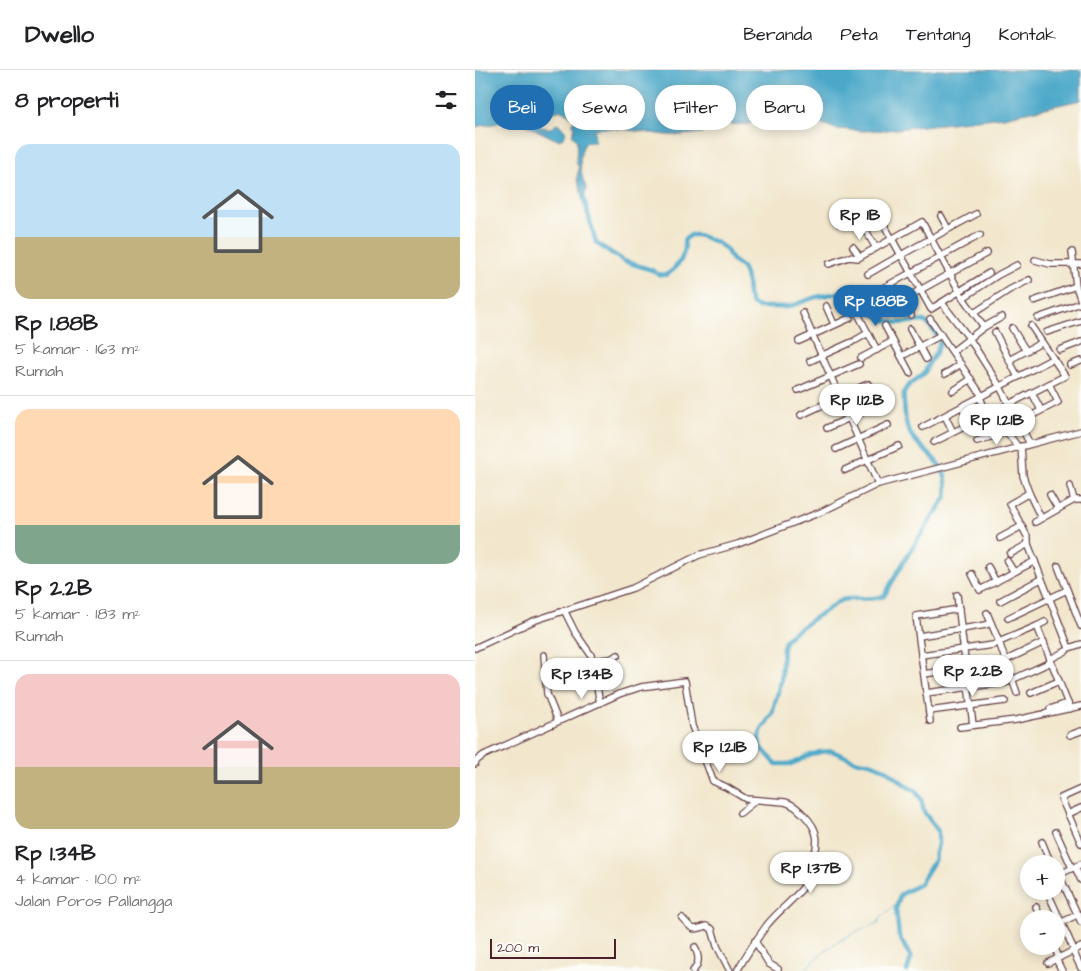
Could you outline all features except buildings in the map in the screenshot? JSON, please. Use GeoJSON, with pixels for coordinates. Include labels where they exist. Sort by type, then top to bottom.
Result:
{"type":"FeatureCollection","features":[{"type":"Feature","properties":{"kind":"street"},"geometry":{"type":"LineString","coordinates":[[868,274],[976,214]]}},
{"type":"Feature","properties":{"kind":"street"},"geometry":{"type":"LineString","coordinates":[[941,216],[948,229]]}},
{"type":"Feature","properties":{"kind":"street"},"geometry":{"type":"LineString","coordinates":[[840,224],[852,222],[863,224],[876,248]]}},
{"type":"Feature","properties":{"kind":"street"},"geometry":{"type":"LineString","coordinates":[[829,264],[849,256],[860,257],[922,222],[961,295],[984,327]]}},
{"type":"Feature","properties":{"kind":"street"},"geometry":{"type":"LineString","coordinates":[[883,223],[931,309],[944,305],[1017,264]]}},
{"type":"Feature","properties":{"kind":"street"},"geometry":{"type":"LineString","coordinates":[[872,294],[980,235]]}},
{"type":"Feature","properties":{"kind":"street"},"geometry":{"type":"LineString","coordinates":[[853,247],[860,257]]}},
{"type":"Feature","properties":{"kind":"street"},"geometry":{"type":"LineString","coordinates":[[1038,318],[1081,302],[1076,286],[1072,252]]}},
{"type":"Feature","properties":{"kind":"street"},"geometry":{"type":"LineString","coordinates":[[883,310],[987,253]]}},
{"type":"Feature","properties":{"kind":"street"},"geometry":{"type":"LineString","coordinates":[[1035,260],[1050,264],[1081,264]]}},
{"type":"Feature","properties":{"kind":"street"},"geometry":{"type":"LineString","coordinates":[[961,295],[989,273]]}},
{"type":"Feature","properties":{"kind":"street"},"geometry":{"type":"LineString","coordinates":[[974,313],[1009,290],[1029,280]]}},
{"type":"Feature","properties":{"kind":"street"},"geometry":{"type":"LineString","coordinates":[[1034,301],[1076,286]]}},
{"type":"Feature","properties":{"kind":"street"},"geometry":{"type":"LineString","coordinates":[[903,299],[911,315]]}},
{"type":"Feature","properties":{"kind":"street"},"geometry":{"type":"LineString","coordinates":[[944,305],[969,338],[1000,387],[1030,444]]}},
{"type":"Feature","properties":{"kind":"street"},"geometry":{"type":"LineString","coordinates":[[826,306],[834,324]]}},
{"type":"Feature","properties":{"kind":"street"},"geometry":{"type":"LineString","coordinates":[[803,312],[878,484]]}},
{"type":"Feature","properties":{"kind":"street"},"geometry":{"type":"LineString","coordinates":[[857,314],[877,350]]}},
{"type":"Feature","properties":{"kind":"street"},"geometry":{"type":"LineString","coordinates":[[953,350],[984,327],[1002,317]]}},
{"type":"Feature","properties":{"kind":"street"},"geometry":{"type":"LineString","coordinates":[[799,341],[850,318]]}},
{"type":"Feature","properties":{"kind":"street"},"geometry":{"type":"LineString","coordinates":[[930,319],[939,336],[953,350],[971,379],[981,397],[987,415]]}},
{"type":"Feature","properties":{"kind":"street"},"geometry":{"type":"LineString","coordinates":[[1047,332],[1081,321]]}},
{"type":"Feature","properties":{"kind":"street"},"geometry":{"type":"LineString","coordinates":[[885,326],[910,373]]}},
{"type":"Feature","properties":{"kind":"street"},"geometry":{"type":"LineString","coordinates":[[934,442],[1065,376],[1031,326]]}},
{"type":"Feature","properties":{"kind":"street"},"geometry":{"type":"LineString","coordinates":[[1012,328],[1026,351]]}},
{"type":"Feature","properties":{"kind":"street"},"geometry":{"type":"LineString","coordinates":[[910,329],[926,359]]}},
{"type":"Feature","properties":{"kind":"street"},"geometry":{"type":"LineString","coordinates":[[995,332],[1017,377]]}},
{"type":"Feature","properties":{"kind":"street"},"geometry":{"type":"LineString","coordinates":[[810,361],[868,333]]}},
{"type":"Feature","properties":{"kind":"street"},"geometry":{"type":"LineString","coordinates":[[902,356],[939,336]]}},
{"type":"Feature","properties":{"kind":"street"},"geometry":{"type":"LineString","coordinates":[[798,390],[860,361],[893,341]]}},
{"type":"Feature","properties":{"kind":"street"},"geometry":{"type":"LineString","coordinates":[[1060,350],[1081,342]]}},
{"type":"Feature","properties":{"kind":"street"},"geometry":{"type":"LineString","coordinates":[[1009,360],[1041,343]]}},
{"type":"Feature","properties":{"kind":"street"},"geometry":{"type":"LineString","coordinates":[[923,426],[1053,359]]}},
{"type":"Feature","properties":{"kind":"street"},"geometry":{"type":"LineString","coordinates":[[1070,365],[1081,361]]}},
{"type":"Feature","properties":{"kind":"street"},"geometry":{"type":"LineString","coordinates":[[945,374],[961,364]]}},
{"type":"Feature","properties":{"kind":"street"},"geometry":{"type":"LineString","coordinates":[[953,391],[971,379]]}},
{"type":"Feature","properties":{"kind":"street"},"geometry":{"type":"LineString","coordinates":[[801,415],[868,384]]}},
{"type":"Feature","properties":{"kind":"street"},"geometry":{"type":"LineString","coordinates":[[1019,422],[1058,402],[1049,384]]}},
{"type":"Feature","properties":{"kind":"street"},"geometry":{"type":"LineString","coordinates":[[1032,393],[1041,410]]}},
{"type":"Feature","properties":{"kind":"street"},"geometry":{"type":"LineString","coordinates":[[827,428],[878,405]]}},
{"type":"Feature","properties":{"kind":"street"},"geometry":{"type":"LineString","coordinates":[[962,407],[971,423]]}},
{"type":"Feature","properties":{"kind":"street"},"geometry":{"type":"LineString","coordinates":[[945,416],[953,432]]}},
{"type":"Feature","properties":{"kind":"street"},"geometry":{"type":"LineString","coordinates":[[836,449],[888,425]]}},
{"type":"Feature","properties":{"kind":"street"},"geometry":{"type":"LineString","coordinates":[[475,648],[524,624],[633,588],[699,555],[738,544],[814,515],[878,484],[1081,430]]}},
{"type":"Feature","properties":{"kind":"street"},"geometry":{"type":"LineString","coordinates":[[977,441],[1007,432],[1019,446],[1023,476],[1041,518]]}},
{"type":"Feature","properties":{"kind":"street"},"geometry":{"type":"LineString","coordinates":[[845,470],[899,446]]}},
{"type":"Feature","properties":{"kind":"street"},"geometry":{"type":"LineString","coordinates":[[1035,522],[1078,500],[1070,486]]}},
{"type":"Feature","properties":{"kind":"street"},"geometry":{"type":"LineString","coordinates":[[1029,493],[1010,504],[1028,538],[1028,544],[1041,579],[1069,648],[1081,644]]}},
{"type":"Feature","properties":{"kind":"street"},"geometry":{"type":"LineString","coordinates":[[1050,495],[1058,509]]}},
{"type":"Feature","properties":{"kind":"street"},"geometry":{"type":"LineString","coordinates":[[999,538],[1022,526]]}},
{"type":"Feature","properties":{"kind":"street"},"geometry":{"type":"LineString","coordinates":[[1014,572],[1009,557],[1028,544]]}},
{"type":"Feature","properties":{"kind":"street"},"geometry":{"type":"LineString","coordinates":[[972,574],[980,590],[1035,561]]}},
{"type":"Feature","properties":{"kind":"street"},"geometry":{"type":"LineString","coordinates":[[1057,566],[1081,626]]}},
{"type":"Feature","properties":{"kind":"street"},"geometry":{"type":"LineString","coordinates":[[989,567],[996,582]]}},
{"type":"Feature","properties":{"kind":"street"},"geometry":{"type":"LineString","coordinates":[[1000,601],[1041,579]]}},
{"type":"Feature","properties":{"kind":"street"},"geometry":{"type":"LineString","coordinates":[[1008,618],[1067,590]]}},
{"type":"Feature","properties":{"kind":"street"},"geometry":{"type":"LineString","coordinates":[[957,595],[973,725]]}},
{"type":"Feature","properties":{"kind":"street"},"geometry":{"type":"LineString","coordinates":[[930,721],[916,616],[959,609]]}},
{"type":"Feature","properties":{"kind":"street"},"geometry":{"type":"LineString","coordinates":[[564,610],[593,661],[600,703]]}},
{"type":"Feature","properties":{"kind":"street"},"geometry":{"type":"LineString","coordinates":[[987,613],[1017,693]]}},
{"type":"Feature","properties":{"kind":"street"},"geometry":{"type":"LineString","coordinates":[[921,655],[993,645],[1045,622]]}},
{"type":"Feature","properties":{"kind":"street"},"geometry":{"type":"LineString","coordinates":[[919,636],[987,626],[991,623]]}},
{"type":"Feature","properties":{"kind":"street"},"geometry":{"type":"LineString","coordinates":[[1037,626],[1070,709]]}},
{"type":"Feature","properties":{"kind":"street"},"geometry":{"type":"LineString","coordinates":[[924,674],[1000,663],[1044,642]]}},
{"type":"Feature","properties":{"kind":"street"},"geometry":{"type":"LineString","coordinates":[[926,693],[1007,682],[1051,661],[1066,651]]}},
{"type":"Feature","properties":{"kind":"street"},"geometry":{"type":"LineString","coordinates":[[544,655],[547,694],[558,721]]}},
{"type":"Feature","properties":{"kind":"street"},"geometry":{"type":"LineString","coordinates":[[593,661],[607,660],[619,655]]}},
{"type":"Feature","properties":{"kind":"street"},"geometry":{"type":"LineString","coordinates":[[475,764],[484,755],[634,689],[684,681],[692,726],[713,781],[746,799],[790,804],[811,822],[817,840],[810,874],[803,887],[772,919],[755,941],[737,971]]}},
{"type":"Feature","properties":{"kind":"street"},"geometry":{"type":"LineString","coordinates":[[1031,693],[1059,681]]}},
{"type":"Feature","properties":{"kind":"street"},"geometry":{"type":"LineString","coordinates":[[929,711],[1005,701]]}},
{"type":"Feature","properties":{"kind":"street"},"geometry":{"type":"LineString","coordinates":[[1050,709],[1068,702]]}},
{"type":"Feature","properties":{"kind":"street"},"geometry":{"type":"LineString","coordinates":[[959,727],[1016,720],[1081,706]]}},
{"type":"Feature","properties":{"kind":"street"},"geometry":{"type":"LineString","coordinates":[[1069,735],[1081,731]]}},
{"type":"Feature","properties":{"kind":"street"},"geometry":{"type":"LineString","coordinates":[[1081,789],[1061,798],[1068,814],[1078,829],[1081,843]]}},
{"type":"Feature","properties":{"kind":"street"},"geometry":{"type":"LineString","coordinates":[[740,812],[755,801]]}},
{"type":"Feature","properties":{"kind":"street"},"geometry":{"type":"LineString","coordinates":[[1068,814],[1081,808]]}},
{"type":"Feature","properties":{"kind":"street"},"geometry":{"type":"LineString","coordinates":[[1056,832],[1076,867],[1081,880]]}},
{"type":"Feature","properties":{"kind":"street"},"geometry":{"type":"LineString","coordinates":[[1042,842],[1047,855]]}},
{"type":"Feature","properties":{"kind":"street"},"geometry":{"type":"LineString","coordinates":[[1065,889],[1079,914],[1081,922]]}},
{"type":"Feature","properties":{"kind":"street"},"geometry":{"type":"LineString","coordinates":[[1065,921],[1079,914]]}},
{"type":"Feature","properties":{"kind":"street"},"geometry":{"type":"LineString","coordinates":[[682,918],[695,930],[706,926],[710,927],[730,971]]}},
{"type":"Feature","properties":{"kind":"street"},"geometry":{"type":"LineString","coordinates":[[1065,935],[1081,968]]}},
{"type":"Feature","properties":{"kind":"street"},"geometry":{"type":"LineString","coordinates":[[755,941],[769,964],[778,969]]}},
{"type":"Feature","properties":{"kind":"street"},"geometry":{"type":"LineString","coordinates":[[693,971],[699,962],[695,947]]}},
{"type":"Feature","properties":{"kind":"street"},"geometry":{"type":"LineString","coordinates":[[1047,963],[1081,947]]}},
{"type":"Feature","properties":{"kind":"street"},"geometry":{"type":"LineString","coordinates":[[1057,955],[1062,971]]}},
{"type":"Feature","properties":{"kind":"water"},"geometry":{"type":"Polygon","coordinates":[[[475,70],[1081,70],[1081,100],[1004,117],[887,130],[836,129],[823,124],[823,85],[746,85],[746,124],[736,124],[736,85],[655,85],[655,130],[704,130],[702,133],[667,135],[630,130],[645,130],[645,85],[564,85],[564,111],[554,112],[554,85],[490,85],[490,124],[475,127],[475,70]]]}},
{"type":"Feature","properties":{"kind":"water"},"geometry":{"type":"Polygon","coordinates":[[[558,123],[566,132],[565,136],[558,140],[536,130],[554,130],[554,126],[558,123]]]}},
{"type":"Feature","properties":{"kind":"water"},"geometry":{"type":"Polygon","coordinates":[[[574,130],[594,130],[595,142],[586,142],[581,152],[581,171],[587,189],[583,199],[577,178],[579,168],[576,162],[577,141],[572,134],[574,130]]]}},
{"type":"Feature","properties":{"kind":"waterway"},"geometry":{"type":"LineString","coordinates":[[583,195],[596,243],[624,261],[652,270],[658,274],[666,275],[681,260],[685,249],[684,240],[691,235],[698,235],[716,242],[726,249],[732,260],[742,267],[747,280],[748,295],[752,304],[758,307],[788,307],[816,297],[844,292],[856,295],[867,310],[885,320],[897,323],[924,321],[940,340],[937,351],[925,372],[908,386],[904,392],[904,398],[906,422],[910,432],[916,441],[938,463],[943,472],[946,483],[946,497],[910,551],[884,596],[841,600],[791,634],[785,641],[781,681],[772,714],[759,737],[760,746],[776,764],[792,764],[820,752],[832,751],[858,762],[868,762],[885,769],[908,787],[915,790],[921,799],[924,812],[938,831],[938,844],[934,861],[920,884],[900,895],[896,909],[899,936],[911,958],[907,971]]}},
{"type":"Feature","properties":{"kind":"waterway"},"geometry":{"type":"LineString","coordinates":[[804,971],[828,948],[857,931],[878,923],[881,917],[898,903]]}}]}
